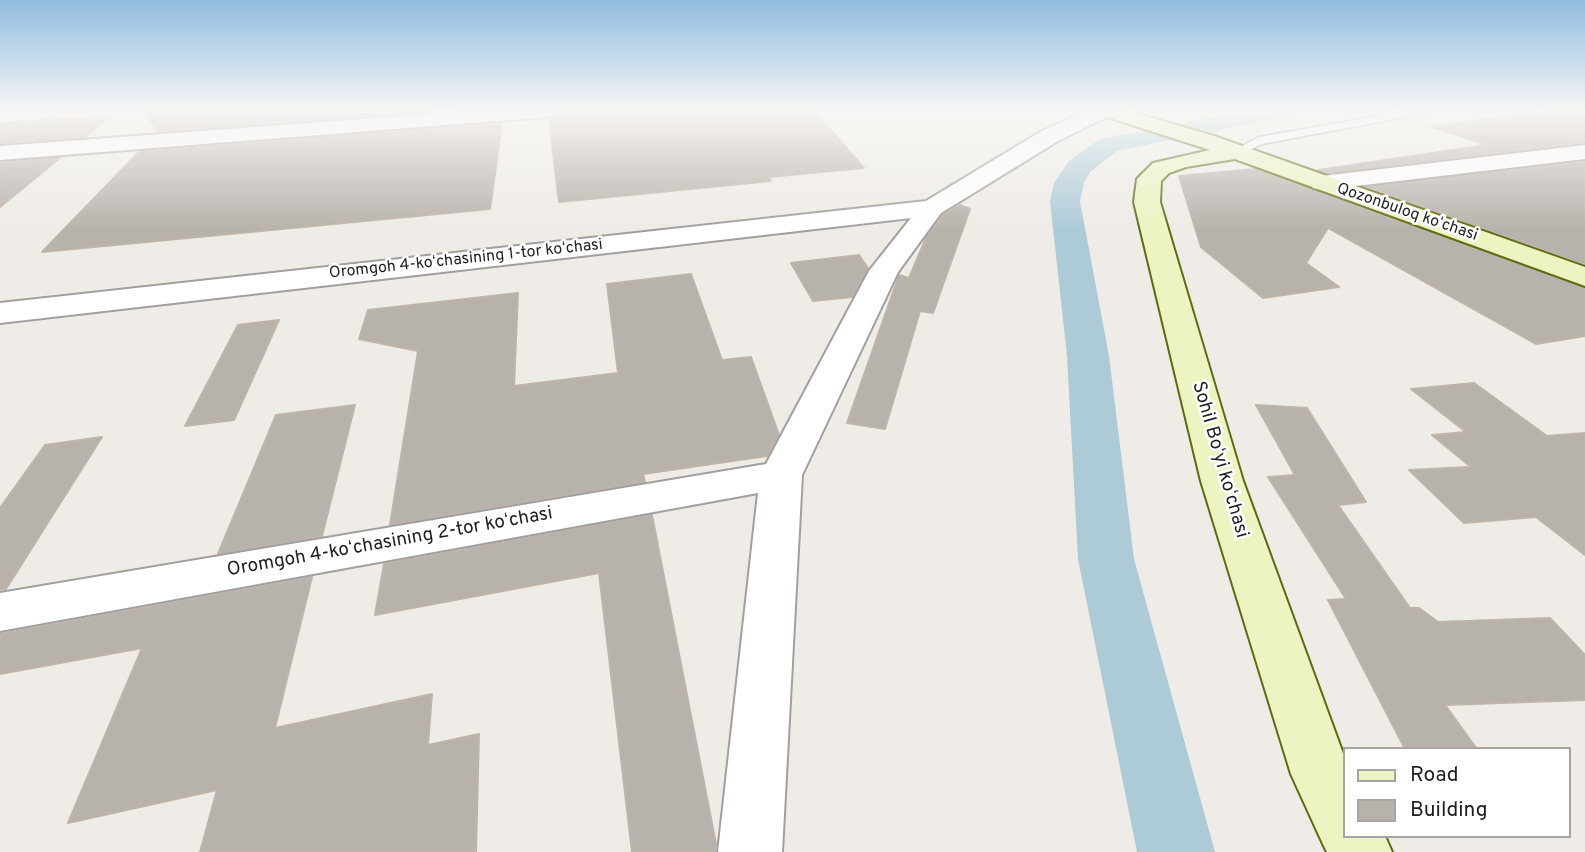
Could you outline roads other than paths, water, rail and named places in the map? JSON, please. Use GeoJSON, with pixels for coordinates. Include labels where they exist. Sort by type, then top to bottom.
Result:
{"type":"FeatureCollection","features":[{"type":"Feature","properties":{"kind":"main road","name":"Sohil Boʻyi koʻchasi"},"geometry":{"type":"LineString","coordinates":[[1211,151],[1161,168],[1149,179],[1147,202],[1222,481],[1321,774],[1344,821]]}},
{"type":"Feature","properties":{"kind":"main road","name":"Qozonbuloq koʻchasi"},"geometry":{"type":"LineString","coordinates":[[1232,151],[1585,277]]}},
{"type":"Feature","properties":{"kind":"street"},"geometry":{"type":"LineString","coordinates":[[0,153],[29,151]]}},
{"type":"Feature","properties":{"kind":"street"},"geometry":{"type":"LineString","coordinates":[[750,852],[781,475],[884,271],[897,253],[932,208],[1027,151]]}},
{"type":"Feature","properties":{"kind":"street"},"geometry":{"type":"LineString","coordinates":[[1322,183],[1585,152]]}},
{"type":"Feature","properties":{"kind":"street","name":"Oromgoh 4-koʻchasining 1-tor koʻchasi"},"geometry":{"type":"LineString","coordinates":[[0,313],[932,208]]}},
{"type":"Feature","properties":{"kind":"street"},"geometry":{"type":"LineString","coordinates":[[823,220],[897,253]]}},
{"type":"Feature","properties":{"kind":"street","name":"Oromgoh 4-koʻchasining 2-tor koʻchasi"},"geometry":{"type":"LineString","coordinates":[[0,612],[781,475]]}},
{"type":"Feature","properties":{"kind":"waterway"},"geometry":{"type":"LineString","coordinates":[[1099,151],[1079,167],[1069,183],[1065,201],[1088,356],[1106,559],[1176,852]]}}]}
